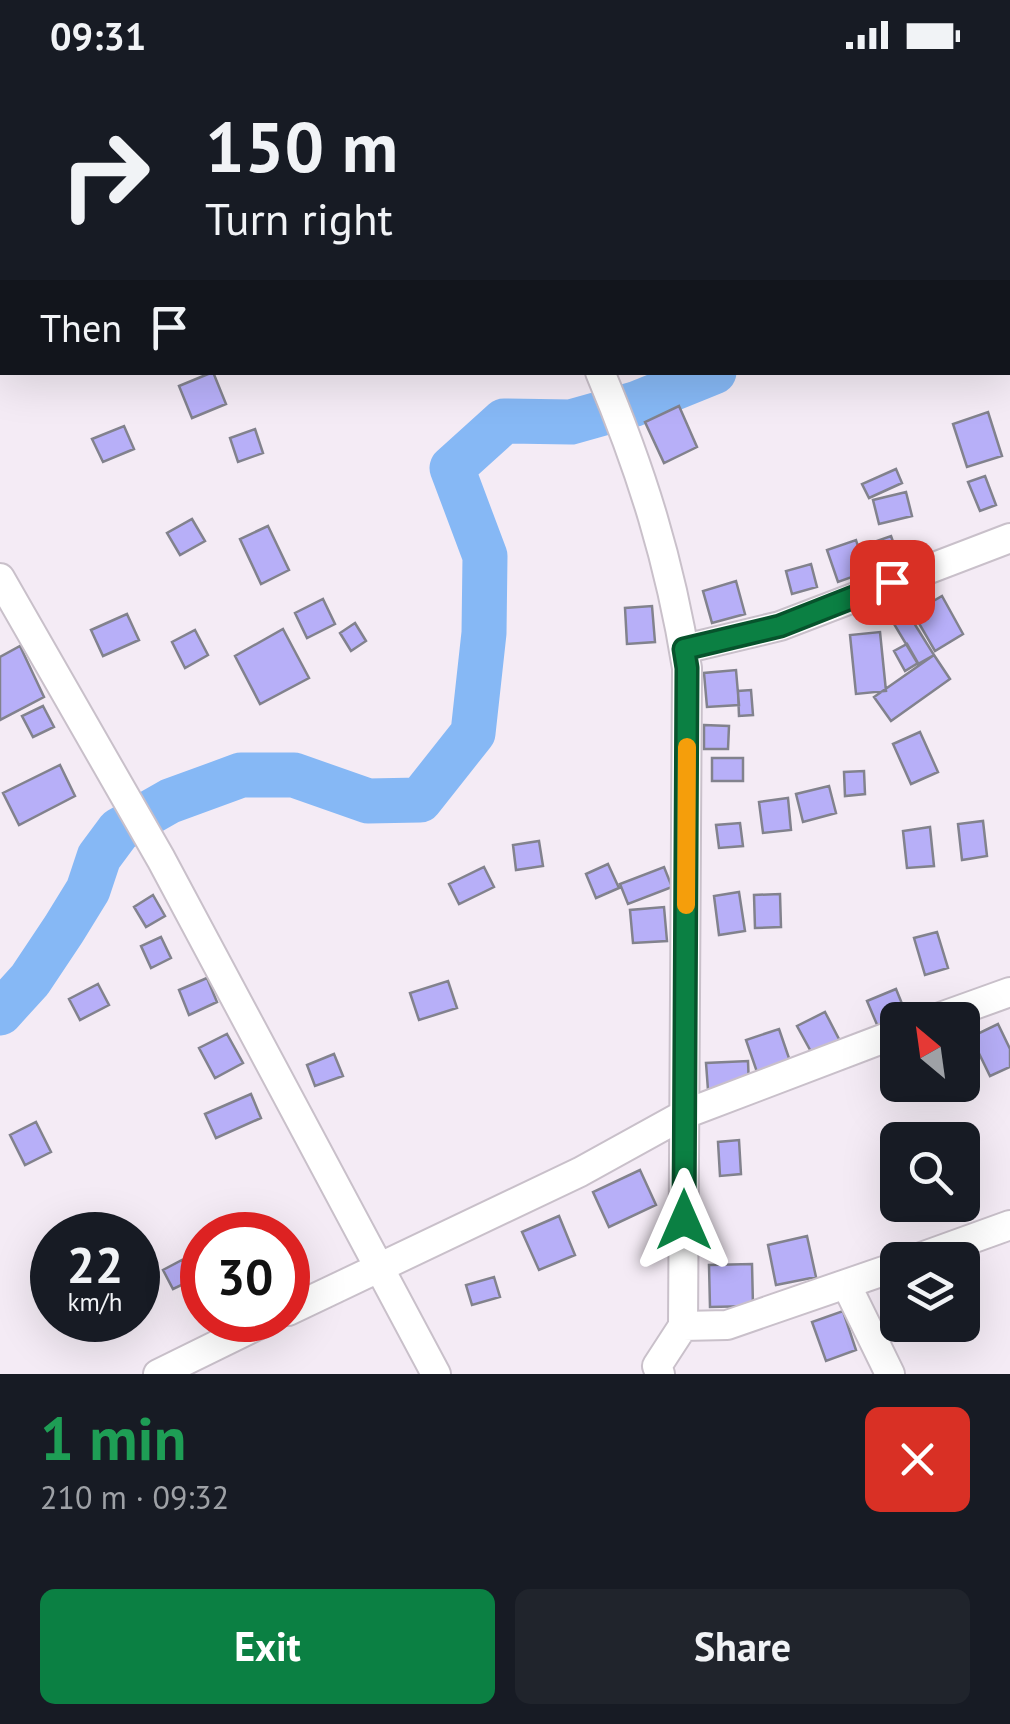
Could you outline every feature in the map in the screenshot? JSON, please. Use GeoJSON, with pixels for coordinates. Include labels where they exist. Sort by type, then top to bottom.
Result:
{"type":"FeatureCollection","features":[{"type":"Feature","properties":{"kind":"street"},"geometry":{"type":"LineString","coordinates":[[601,375],[631,449],[673,583],[687,668],[683,1326],[657,1366],[660,1374]]}},
{"type":"Feature","properties":{"kind":"street"},"geometry":{"type":"LineString","coordinates":[[684,649],[780,626],[1010,538]]}},
{"type":"Feature","properties":{"kind":"street"},"geometry":{"type":"LineString","coordinates":[[0,578],[161,859],[436,1374]]}},
{"type":"Feature","properties":{"kind":"street"},"geometry":{"type":"LineString","coordinates":[[980,1003],[1010,992]]}},
{"type":"Feature","properties":{"kind":"street"},"geometry":{"type":"LineString","coordinates":[[310,1300],[580,1172],[685,1114],[880,1040]]}},
{"type":"Feature","properties":{"kind":"street"},"geometry":{"type":"LineString","coordinates":[[962,1242],[1010,1224]]}},
{"type":"Feature","properties":{"kind":"street"},"geometry":{"type":"LineString","coordinates":[[683,1326],[727,1325],[880,1272]]}},
{"type":"Feature","properties":{"kind":"street"},"geometry":{"type":"LineString","coordinates":[[846,1284],[890,1374]]}},
{"type":"Feature","properties":{"kind":"street"},"geometry":{"type":"LineString","coordinates":[[158,1374],[223,1342]]}},
{"type":"Feature","properties":{"kind":"building"},"geometry":{"type":"Polygon","coordinates":[[[214,375],[226,404],[192,418],[179,386],[214,375]]]}},
{"type":"Feature","properties":{"kind":"building"},"geometry":{"type":"Polygon","coordinates":[[[679,406],[697,447],[664,463],[645,422],[679,406]]]}},
{"type":"Feature","properties":{"kind":"building"},"geometry":{"type":"Polygon","coordinates":[[[988,412],[1002,456],[967,467],[953,424],[988,412]]]}},
{"type":"Feature","properties":{"kind":"building"},"geometry":{"type":"Polygon","coordinates":[[[124,426],[134,449],[103,462],[92,439],[124,426]]]}},
{"type":"Feature","properties":{"kind":"building"},"geometry":{"type":"Polygon","coordinates":[[[255,429],[263,453],[238,462],[230,438],[255,429]]]}},
{"type":"Feature","properties":{"kind":"building"},"geometry":{"type":"Polygon","coordinates":[[[896,469],[902,483],[869,498],[862,484],[896,469]]]}},
{"type":"Feature","properties":{"kind":"building"},"geometry":{"type":"Polygon","coordinates":[[[985,476],[996,505],[980,511],[968,482],[985,476]]]}},
{"type":"Feature","properties":{"kind":"building"},"geometry":{"type":"Polygon","coordinates":[[[906,492],[912,516],[879,524],[873,500],[906,492]]]}},
{"type":"Feature","properties":{"kind":"building"},"geometry":{"type":"Polygon","coordinates":[[[192,519],[205,541],[180,555],[167,533],[192,519]]]}},
{"type":"Feature","properties":{"kind":"building"},"geometry":{"type":"Polygon","coordinates":[[[268,526],[289,570],[261,584],[240,539],[268,526]]]}},
{"type":"Feature","properties":{"kind":"building"},"geometry":{"type":"Polygon","coordinates":[[[891,536],[898,556],[878,563],[871,543],[891,536]]]}},
{"type":"Feature","properties":{"kind":"building"},"geometry":{"type":"Polygon","coordinates":[[[856,540],[866,572],[838,582],[827,550],[856,540]]]}},
{"type":"Feature","properties":{"kind":"building"},"geometry":{"type":"Polygon","coordinates":[[[811,564],[817,587],[792,594],[786,571],[811,564]]]}},
{"type":"Feature","properties":{"kind":"building"},"geometry":{"type":"Polygon","coordinates":[[[736,581],[745,614],[712,623],[703,591],[736,581]]]}},
{"type":"Feature","properties":{"kind":"building"},"geometry":{"type":"Polygon","coordinates":[[[942,596],[963,634],[935,651],[913,613],[942,596]]]}},
{"type":"Feature","properties":{"kind":"building"},"geometry":{"type":"Polygon","coordinates":[[[323,599],[335,624],[307,638],[295,613],[323,599]]]}},
{"type":"Feature","properties":{"kind":"building"},"geometry":{"type":"Polygon","coordinates":[[[652,606],[655,642],[627,644],[625,608],[652,606]]]}},
{"type":"Feature","properties":{"kind":"building"},"geometry":{"type":"Polygon","coordinates":[[[127,614],[139,640],[103,656],[91,630],[127,614]]]}},
{"type":"Feature","properties":{"kind":"building"},"geometry":{"type":"Polygon","coordinates":[[[909,615],[934,655],[918,664],[894,624],[909,615]]]}},
{"type":"Feature","properties":{"kind":"building"},"geometry":{"type":"Polygon","coordinates":[[[355,623],[366,641],[351,651],[340,633],[355,623]]]}},
{"type":"Feature","properties":{"kind":"building"},"geometry":{"type":"Polygon","coordinates":[[[283,629],[309,678],[260,704],[235,656],[283,629]]]}},
{"type":"Feature","properties":{"kind":"building"},"geometry":{"type":"Polygon","coordinates":[[[195,630],[208,655],[185,668],[172,642],[195,630]]]}},
{"type":"Feature","properties":{"kind":"building"},"geometry":{"type":"Polygon","coordinates":[[[880,632],[886,691],[856,694],[850,635],[880,632]]]}},
{"type":"Feature","properties":{"kind":"building"},"geometry":{"type":"Polygon","coordinates":[[[907,644],[918,663],[905,671],[894,651],[907,644]]]}},
{"type":"Feature","properties":{"kind":"building"},"geometry":{"type":"Polygon","coordinates":[[[20,646],[44,697],[0,720],[0,657],[20,646]]]}},
{"type":"Feature","properties":{"kind":"building"},"geometry":{"type":"Polygon","coordinates":[[[934,655],[950,679],[891,721],[874,697],[934,655]]]}},
{"type":"Feature","properties":{"kind":"building"},"geometry":{"type":"Polygon","coordinates":[[[736,670],[739,705],[707,707],[704,673],[736,670]]]}},
{"type":"Feature","properties":{"kind":"building"},"geometry":{"type":"Polygon","coordinates":[[[751,690],[753,715],[739,716],[738,691],[751,690]]]}},
{"type":"Feature","properties":{"kind":"building"},"geometry":{"type":"Polygon","coordinates":[[[43,706],[54,727],[33,737],[22,716],[43,706]]]}},
{"type":"Feature","properties":{"kind":"building"},"geometry":{"type":"Polygon","coordinates":[[[704,725],[729,726],[728,749],[704,749],[704,725]]]}},
{"type":"Feature","properties":{"kind":"building"},"geometry":{"type":"Polygon","coordinates":[[[920,732],[938,772],[911,784],[893,744],[920,732]]]}},
{"type":"Feature","properties":{"kind":"building"},"geometry":{"type":"Polygon","coordinates":[[[712,758],[743,758],[743,781],[712,781],[712,758]]]}},
{"type":"Feature","properties":{"kind":"building"},"geometry":{"type":"Polygon","coordinates":[[[60,765],[75,796],[19,825],[3,793],[60,765]]]}},
{"type":"Feature","properties":{"kind":"building"},"geometry":{"type":"Polygon","coordinates":[[[864,771],[865,794],[845,796],[844,772],[864,771]]]}},
{"type":"Feature","properties":{"kind":"building"},"geometry":{"type":"Polygon","coordinates":[[[829,786],[836,813],[803,822],[796,794],[829,786]]]}},
{"type":"Feature","properties":{"kind":"building"},"geometry":{"type":"Polygon","coordinates":[[[788,798],[791,830],[763,833],[759,802],[788,798]]]}},
{"type":"Feature","properties":{"kind":"building"},"geometry":{"type":"Polygon","coordinates":[[[983,821],[987,856],[962,860],[958,824],[983,821]]]}},
{"type":"Feature","properties":{"kind":"building"},"geometry":{"type":"Polygon","coordinates":[[[740,823],[743,846],[719,848],[716,825],[740,823]]]}},
{"type":"Feature","properties":{"kind":"building"},"geometry":{"type":"Polygon","coordinates":[[[930,827],[934,866],[907,868],[903,831],[930,827]]]}},
{"type":"Feature","properties":{"kind":"building"},"geometry":{"type":"Polygon","coordinates":[[[539,841],[543,866],[516,870],[513,845],[539,841]]]}},
{"type":"Feature","properties":{"kind":"building"},"geometry":{"type":"Polygon","coordinates":[[[608,864],[619,888],[596,898],[586,874],[608,864]]]}},
{"type":"Feature","properties":{"kind":"building"},"geometry":{"type":"Polygon","coordinates":[[[484,867],[494,887],[459,904],[449,884],[484,867]]]}},
{"type":"Feature","properties":{"kind":"building"},"geometry":{"type":"Polygon","coordinates":[[[664,867],[672,887],[628,904],[620,884],[664,867]]]}},
{"type":"Feature","properties":{"kind":"building"},"geometry":{"type":"Polygon","coordinates":[[[739,892],[745,931],[719,935],[714,896],[739,892]]]}},
{"type":"Feature","properties":{"kind":"building"},"geometry":{"type":"Polygon","coordinates":[[[780,894],[781,927],[755,928],[754,895],[780,894]]]}},
{"type":"Feature","properties":{"kind":"building"},"geometry":{"type":"Polygon","coordinates":[[[153,895],[165,916],[146,927],[134,907],[153,895]]]}},
{"type":"Feature","properties":{"kind":"building"},"geometry":{"type":"Polygon","coordinates":[[[664,907],[667,941],[633,943],[630,910],[664,907]]]}},
{"type":"Feature","properties":{"kind":"building"},"geometry":{"type":"Polygon","coordinates":[[[937,932],[948,968],[925,975],[914,938],[937,932]]]}},
{"type":"Feature","properties":{"kind":"building"},"geometry":{"type":"Polygon","coordinates":[[[161,937],[171,958],[151,968],[141,946],[161,937]]]}},
{"type":"Feature","properties":{"kind":"building"},"geometry":{"type":"Polygon","coordinates":[[[207,978],[217,1002],[189,1015],[179,990],[207,978]]]}},
{"type":"Feature","properties":{"kind":"building"},"geometry":{"type":"Polygon","coordinates":[[[448,981],[457,1008],[419,1020],[410,993],[448,981]]]}},
{"type":"Feature","properties":{"kind":"building"},"geometry":{"type":"Polygon","coordinates":[[[98,984],[109,1005],[80,1020],[69,999],[98,984]]]}},
{"type":"Feature","properties":{"kind":"building"},"geometry":{"type":"Polygon","coordinates":[[[896,989],[901,1002],[880,1002],[878,1027],[867,1001],[896,989]]]}},
{"type":"Feature","properties":{"kind":"building"},"geometry":{"type":"Polygon","coordinates":[[[825,1012],[841,1043],[814,1057],[797,1026],[825,1012]]]}},
{"type":"Feature","properties":{"kind":"building"},"geometry":{"type":"Polygon","coordinates":[[[998,1024],[1010,1049],[1010,1067],[990,1076],[980,1055],[980,1033],[998,1024]]]}},
{"type":"Feature","properties":{"kind":"building"},"geometry":{"type":"Polygon","coordinates":[[[779,1029],[791,1064],[758,1075],[746,1040],[779,1029]]]}},
{"type":"Feature","properties":{"kind":"building"},"geometry":{"type":"Polygon","coordinates":[[[227,1034],[243,1063],[215,1078],[199,1048],[227,1034]]]}},
{"type":"Feature","properties":{"kind":"building"},"geometry":{"type":"Polygon","coordinates":[[[334,1054],[343,1076],[315,1086],[307,1065],[334,1054]]]}},
{"type":"Feature","properties":{"kind":"building"},"geometry":{"type":"Polygon","coordinates":[[[748,1061],[749,1087],[708,1090],[706,1063],[748,1061]]]}},
{"type":"Feature","properties":{"kind":"building"},"geometry":{"type":"Polygon","coordinates":[[[251,1094],[261,1118],[216,1138],[205,1114],[251,1094]]]}},
{"type":"Feature","properties":{"kind":"building"},"geometry":{"type":"Polygon","coordinates":[[[36,1122],[51,1152],[25,1165],[10,1135],[36,1122]]]}},
{"type":"Feature","properties":{"kind":"building"},"geometry":{"type":"Polygon","coordinates":[[[739,1140],[741,1174],[720,1176],[718,1142],[739,1140]]]}},
{"type":"Feature","properties":{"kind":"building"},"geometry":{"type":"Polygon","coordinates":[[[640,1170],[656,1205],[609,1227],[593,1192],[640,1170]]]}},
{"type":"Feature","properties":{"kind":"building"},"geometry":{"type":"Polygon","coordinates":[[[559,1216],[575,1255],[539,1270],[522,1232],[559,1216]]]}},
{"type":"Feature","properties":{"kind":"building"},"geometry":{"type":"Polygon","coordinates":[[[807,1236],[816,1277],[776,1285],[768,1245],[807,1236]]]}},
{"type":"Feature","properties":{"kind":"building"},"geometry":{"type":"Polygon","coordinates":[[[180,1261],[180,1286],[173,1289],[163,1270],[180,1261]]]}},
{"type":"Feature","properties":{"kind":"building"},"geometry":{"type":"Polygon","coordinates":[[[752,1264],[753,1306],[710,1307],[709,1265],[752,1264]]]}},
{"type":"Feature","properties":{"kind":"building"},"geometry":{"type":"Polygon","coordinates":[[[494,1277],[500,1297],[472,1305],[466,1285],[494,1277]]]}},
{"type":"Feature","properties":{"kind":"building"},"geometry":{"type":"Polygon","coordinates":[[[843,1311],[856,1350],[826,1361],[812,1322],[843,1311]]]}},
{"type":"Feature","properties":{"kind":"waterway"},"geometry":{"type":"LineString","coordinates":[[0,1013],[30,980],[64,929],[88,890],[99,857],[119,830],[170,801],[241,775],[294,775],[368,801],[420,800],[473,733],[484,633],[485,556],[452,468],[504,421],[571,422],[635,404],[707,375]]}},
{"type":"Feature","properties":{"kind":"slow traffic"},"geometry":{"type":"LineString","coordinates":[[686,905],[687,747]]}},
{"type":"Feature","properties":{"kind":"route"},"geometry":{"type":"LineString","coordinates":[[684,1220],[684,649],[780,626],[892,582]]}}]}
